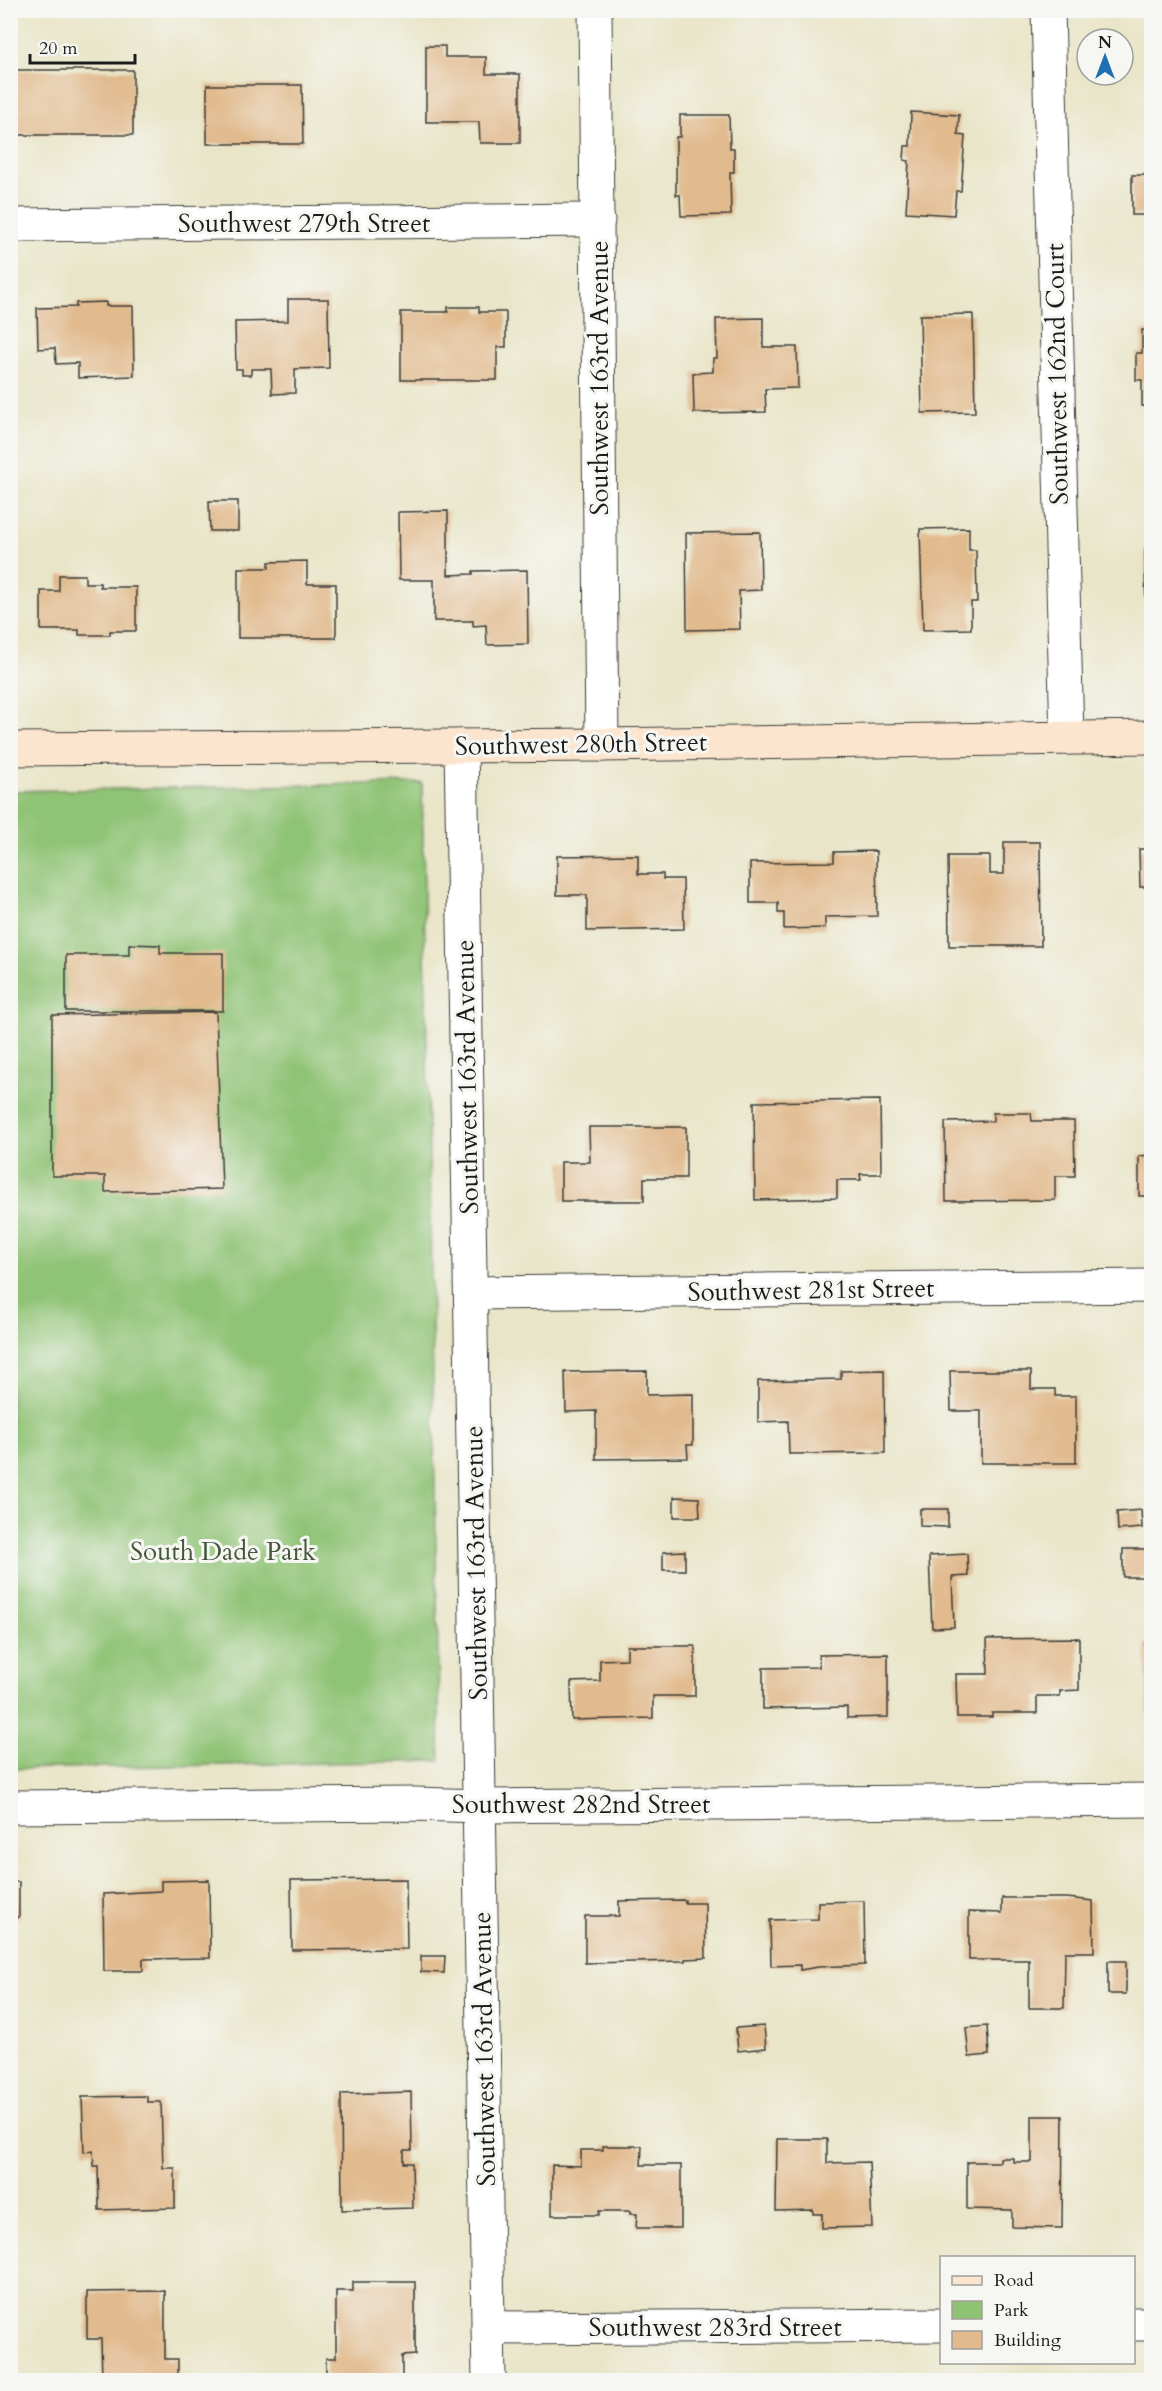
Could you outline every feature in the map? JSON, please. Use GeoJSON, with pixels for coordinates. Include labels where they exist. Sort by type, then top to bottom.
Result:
{"type":"FeatureCollection","features":[{"type":"Feature","properties":{"kind":"street","name":"Southwest 163rd Avenue"},"geometry":{"type":"LineString","coordinates":[[595,10],[602,745]]}},
{"type":"Feature","properties":{"kind":"street","name":"Southwest 162nd Court"},"geometry":{"type":"LineString","coordinates":[[1048,10],[1067,738]]}},
{"type":"Feature","properties":{"kind":"street","name":"Southwest 279th Street"},"geometry":{"type":"LineString","coordinates":[[10,225],[598,220]]}},
{"type":"Feature","properties":{"kind":"street","name":"Southwest 280th Street"},"geometry":{"type":"LineString","coordinates":[[10,749],[602,745],[1152,737]]}},
{"type":"Feature","properties":{"kind":"street","name":"Southwest 163rd Avenue"},"geometry":{"type":"LineString","coordinates":[[461,746],[489,2380]]}},
{"type":"Feature","properties":{"kind":"street","name":"Southwest 281st Street"},"geometry":{"type":"LineString","coordinates":[[471,1293],[1152,1286]]}},
{"type":"Feature","properties":{"kind":"street","name":"Southwest 282nd Street"},"geometry":{"type":"LineString","coordinates":[[10,1807],[415,1804],[480,1806],[1152,1800]]}},
{"type":"Feature","properties":{"kind":"street"},"geometry":{"type":"LineString","coordinates":[[1135,2324],[1152,2324]]}},
{"type":"Feature","properties":{"kind":"street","name":"Southwest 283rd Street"},"geometry":{"type":"LineString","coordinates":[[488,2328],[940,2325]]}},
{"type":"Feature","properties":{"kind":"green space","name":"South Dade Park"},"geometry":{"type":"Polygon","coordinates":[[[422,783],[440,1761],[11,1769],[11,791],[422,783]]]}},
{"type":"Feature","properties":{"kind":"building"},"geometry":{"type":"Polygon","coordinates":[[[426,46],[445,46],[445,57],[486,57],[486,74],[520,74],[520,143],[480,143],[479,122],[426,122],[426,46]]]}},
{"type":"Feature","properties":{"kind":"building"},"geometry":{"type":"Polygon","coordinates":[[[16,70],[133,70],[133,135],[16,135],[16,70]]]}},
{"type":"Feature","properties":{"kind":"building"},"geometry":{"type":"Polygon","coordinates":[[[207,85],[302,85],[303,144],[207,144],[207,85]]]}},
{"type":"Feature","properties":{"kind":"building"},"geometry":{"type":"Polygon","coordinates":[[[911,112],[959,115],[958,135],[965,136],[961,191],[956,191],[954,215],[906,212],[909,161],[904,160],[905,146],[910,146],[911,112]]]}},
{"type":"Feature","properties":{"kind":"building"},"geometry":{"type":"Polygon","coordinates":[[[680,115],[729,115],[730,148],[734,148],[734,172],[730,172],[731,215],[681,216],[680,195],[676,195],[676,137],[680,137],[680,115]]]}},
{"type":"Feature","properties":{"kind":"building"},"geometry":{"type":"Polygon","coordinates":[[[1132,175],[1152,175],[1152,215],[1132,215],[1132,175]]]}},
{"type":"Feature","properties":{"kind":"building"},"geometry":{"type":"Polygon","coordinates":[[[288,299],[328,299],[329,368],[295,369],[295,393],[272,394],[271,369],[251,369],[251,375],[242,375],[242,369],[236,369],[235,322],[288,321],[288,299]]]}},
{"type":"Feature","properties":{"kind":"building"},"geometry":{"type":"Polygon","coordinates":[[[106,302],[106,306],[133,306],[134,376],[78,378],[78,363],[56,364],[55,348],[38,349],[37,308],[76,307],[76,303],[106,302]]]}},
{"type":"Feature","properties":{"kind":"building"},"geometry":{"type":"Polygon","coordinates":[[[448,307],[479,307],[479,312],[506,312],[506,347],[497,347],[497,380],[401,380],[401,312],[448,312],[448,307]]]}},
{"type":"Feature","properties":{"kind":"building"},"geometry":{"type":"Polygon","coordinates":[[[973,314],[975,412],[922,413],[920,315],[973,314]]]}},
{"type":"Feature","properties":{"kind":"building"},"geometry":{"type":"Polygon","coordinates":[[[763,318],[763,347],[797,347],[798,388],[765,389],[766,412],[694,413],[693,373],[713,372],[713,358],[717,358],[716,319],[763,318]]]}},
{"type":"Feature","properties":{"kind":"building"},"geometry":{"type":"Polygon","coordinates":[[[1142,330],[1152,330],[1152,406],[1142,406],[1142,380],[1136,380],[1136,353],[1142,353],[1142,330]]]}},
{"type":"Feature","properties":{"kind":"building"},"geometry":{"type":"Polygon","coordinates":[[[209,501],[238,501],[238,531],[210,531],[209,501]]]}},
{"type":"Feature","properties":{"kind":"building"},"geometry":{"type":"Polygon","coordinates":[[[448,511],[448,575],[473,574],[473,571],[527,570],[528,644],[487,645],[486,625],[473,626],[473,621],[434,621],[434,580],[399,580],[398,512],[448,511]]]}},
{"type":"Feature","properties":{"kind":"building"},"geometry":{"type":"Polygon","coordinates":[[[969,528],[969,550],[976,550],[977,602],[971,602],[971,629],[923,630],[920,529],[969,528]]]}},
{"type":"Feature","properties":{"kind":"building"},"geometry":{"type":"Polygon","coordinates":[[[760,532],[761,590],[739,591],[740,629],[687,630],[686,533],[760,532]]]}},
{"type":"Feature","properties":{"kind":"building"},"geometry":{"type":"Polygon","coordinates":[[[1152,548],[1152,624],[1146,624],[1145,549],[1152,548]]]}},
{"type":"Feature","properties":{"kind":"building"},"geometry":{"type":"Polygon","coordinates":[[[307,561],[307,584],[336,584],[336,638],[238,638],[238,568],[269,568],[269,562],[307,561]]]}},
{"type":"Feature","properties":{"kind":"building"},"geometry":{"type":"Polygon","coordinates":[[[59,575],[85,575],[85,583],[100,583],[100,587],[136,587],[136,631],[110,631],[110,635],[79,635],[79,630],[41,630],[41,591],[59,591],[59,575]]]}},
{"type":"Feature","properties":{"kind":"building"},"geometry":{"type":"Polygon","coordinates":[[[1004,842],[1040,842],[1041,946],[949,946],[948,856],[990,856],[990,874],[1004,874],[1004,842]]]}},
{"type":"Feature","properties":{"kind":"building"},"geometry":{"type":"Polygon","coordinates":[[[1139,849],[1152,849],[1152,887],[1140,887],[1139,849]]]}},
{"type":"Feature","properties":{"kind":"building"},"geometry":{"type":"Polygon","coordinates":[[[876,851],[877,916],[825,917],[825,928],[784,929],[784,913],[778,913],[778,903],[750,903],[750,863],[834,862],[834,852],[876,851]]]}},
{"type":"Feature","properties":{"kind":"building"},"geometry":{"type":"Polygon","coordinates":[[[638,855],[638,874],[663,874],[663,879],[683,879],[684,929],[587,931],[587,895],[557,895],[557,856],[638,855]]]}},
{"type":"Feature","properties":{"kind":"building"},"geometry":{"type":"Polygon","coordinates":[[[129,944],[160,945],[160,953],[223,953],[223,1011],[66,1011],[66,955],[129,955],[129,944]]]}},
{"type":"Feature","properties":{"kind":"building"},"geometry":{"type":"Polygon","coordinates":[[[216,1012],[222,1189],[105,1192],[105,1176],[52,1176],[52,1015],[216,1012]]]}},
{"type":"Feature","properties":{"kind":"building"},"geometry":{"type":"Polygon","coordinates":[[[880,1100],[881,1174],[860,1174],[861,1180],[837,1180],[837,1198],[755,1200],[754,1102],[880,1100]]]}},
{"type":"Feature","properties":{"kind":"building"},"geometry":{"type":"Polygon","coordinates":[[[993,1113],[1031,1113],[1032,1121],[1074,1121],[1075,1176],[1055,1176],[1055,1200],[946,1201],[945,1122],[993,1121],[993,1113]]]}},
{"type":"Feature","properties":{"kind":"building"},"geometry":{"type":"Polygon","coordinates":[[[589,1127],[686,1127],[686,1178],[644,1178],[644,1201],[561,1201],[561,1162],[590,1162],[589,1127]]]}},
{"type":"Feature","properties":{"kind":"building"},"geometry":{"type":"Polygon","coordinates":[[[1152,1155],[1152,1196],[1139,1196],[1139,1156],[1152,1155]]]}},
{"type":"Feature","properties":{"kind":"building"},"geometry":{"type":"Polygon","coordinates":[[[884,1370],[885,1453],[789,1454],[788,1421],[758,1422],[758,1381],[841,1379],[841,1371],[884,1370]]]}},
{"type":"Feature","properties":{"kind":"building"},"geometry":{"type":"Polygon","coordinates":[[[647,1371],[647,1395],[693,1394],[693,1445],[687,1445],[688,1458],[596,1459],[596,1411],[566,1412],[565,1372],[647,1371]]]}},
{"type":"Feature","properties":{"kind":"building"},"geometry":{"type":"Polygon","coordinates":[[[950,1371],[1031,1371],[1031,1389],[1055,1389],[1055,1396],[1076,1396],[1076,1463],[981,1463],[981,1411],[951,1411],[950,1371]]]}},
{"type":"Feature","properties":{"kind":"building"},"geometry":{"type":"Polygon","coordinates":[[[674,1497],[699,1498],[700,1517],[674,1517],[674,1497]]]}},
{"type":"Feature","properties":{"kind":"building"},"geometry":{"type":"Polygon","coordinates":[[[920,1509],[948,1509],[948,1527],[920,1526],[920,1509]]]}},
{"type":"Feature","properties":{"kind":"building"},"geometry":{"type":"Polygon","coordinates":[[[1141,1510],[1142,1528],[1118,1530],[1117,1512],[1141,1510]]]}},
{"type":"Feature","properties":{"kind":"building"},"geometry":{"type":"Polygon","coordinates":[[[1123,1549],[1152,1549],[1152,1577],[1123,1577],[1123,1549]]]}},
{"type":"Feature","properties":{"kind":"building"},"geometry":{"type":"Polygon","coordinates":[[[685,1551],[685,1570],[663,1570],[663,1552],[685,1551]]]}},
{"type":"Feature","properties":{"kind":"building"},"geometry":{"type":"Polygon","coordinates":[[[967,1554],[968,1576],[952,1577],[954,1627],[932,1628],[929,1556],[967,1554]]]}},
{"type":"Feature","properties":{"kind":"building"},"geometry":{"type":"Polygon","coordinates":[[[1079,1638],[1079,1690],[1060,1691],[1060,1696],[1037,1696],[1037,1713],[992,1713],[992,1717],[957,1717],[956,1674],[988,1674],[987,1639],[1079,1638]]]}},
{"type":"Feature","properties":{"kind":"building"},"geometry":{"type":"Polygon","coordinates":[[[1152,1642],[1152,1717],[1148,1717],[1145,1643],[1152,1642]]]}},
{"type":"Feature","properties":{"kind":"building"},"geometry":{"type":"Polygon","coordinates":[[[627,1646],[695,1646],[695,1696],[653,1696],[653,1718],[572,1720],[571,1682],[600,1681],[600,1660],[627,1659],[627,1646]]]}},
{"type":"Feature","properties":{"kind":"building"},"geometry":{"type":"Polygon","coordinates":[[[888,1654],[888,1717],[847,1718],[847,1707],[763,1709],[763,1668],[819,1667],[819,1655],[888,1654]]]}},
{"type":"Feature","properties":{"kind":"building"},"geometry":{"type":"Polygon","coordinates":[[[406,1879],[407,1949],[292,1950],[291,1880],[406,1879]]]}},
{"type":"Feature","properties":{"kind":"building"},"geometry":{"type":"Polygon","coordinates":[[[209,1880],[210,1958],[143,1959],[143,1971],[104,1971],[103,1894],[161,1891],[161,1881],[209,1880]]]}},
{"type":"Feature","properties":{"kind":"building"},"geometry":{"type":"Polygon","coordinates":[[[10,1882],[19,1882],[19,1917],[10,1918],[10,1882]]]}},
{"type":"Feature","properties":{"kind":"building"},"geometry":{"type":"Polygon","coordinates":[[[1002,1898],[1067,1898],[1093,1901],[1094,1952],[1065,1952],[1064,2008],[1029,2008],[1029,1960],[969,1960],[969,1912],[1002,1913],[1002,1898]]]}},
{"type":"Feature","properties":{"kind":"building"},"geometry":{"type":"Polygon","coordinates":[[[685,1900],[685,1903],[705,1903],[706,1958],[685,1959],[685,1961],[585,1963],[585,1916],[619,1916],[619,1901],[685,1900]]]}},
{"type":"Feature","properties":{"kind":"building"},"geometry":{"type":"Polygon","coordinates":[[[864,1901],[865,1965],[800,1970],[800,1965],[771,1966],[770,1920],[818,1919],[818,1902],[864,1901]]]}},
{"type":"Feature","properties":{"kind":"building"},"geometry":{"type":"Polygon","coordinates":[[[421,1956],[445,1956],[444,1973],[421,1972],[421,1956]]]}},
{"type":"Feature","properties":{"kind":"building"},"geometry":{"type":"Polygon","coordinates":[[[1108,1961],[1126,1961],[1126,1994],[1108,1994],[1108,1961]]]}},
{"type":"Feature","properties":{"kind":"building"},"geometry":{"type":"Polygon","coordinates":[[[764,2026],[766,2048],[738,2051],[736,2028],[764,2026]]]}},
{"type":"Feature","properties":{"kind":"building"},"geometry":{"type":"Polygon","coordinates":[[[987,2026],[989,2055],[969,2057],[966,2028],[987,2026]]]}},
{"type":"Feature","properties":{"kind":"building"},"geometry":{"type":"Polygon","coordinates":[[[411,2092],[412,2150],[404,2150],[404,2163],[412,2163],[413,2208],[342,2210],[341,2094],[411,2092]]]}},
{"type":"Feature","properties":{"kind":"building"},"geometry":{"type":"Polygon","coordinates":[[[147,2096],[147,2102],[161,2102],[163,2168],[175,2168],[175,2208],[99,2210],[98,2166],[94,2166],[93,2151],[84,2152],[82,2097],[147,2096]]]}},
{"type":"Feature","properties":{"kind":"building"},"geometry":{"type":"Polygon","coordinates":[[[1032,2116],[1063,2116],[1062,2228],[1012,2227],[1012,2210],[967,2209],[967,2162],[1000,2162],[1000,2158],[1013,2158],[1013,2162],[1032,2162],[1032,2116]]]}},
{"type":"Feature","properties":{"kind":"building"},"geometry":{"type":"Polygon","coordinates":[[[777,2139],[827,2139],[827,2163],[869,2162],[872,2227],[822,2228],[822,2214],[813,2214],[813,2210],[776,2211],[777,2139]]]}},
{"type":"Feature","properties":{"kind":"building"},"geometry":{"type":"Polygon","coordinates":[[[603,2146],[642,2146],[641,2165],[681,2165],[681,2228],[636,2228],[637,2214],[630,2214],[630,2211],[599,2211],[599,2215],[552,2215],[552,2165],[581,2166],[581,2150],[603,2150],[603,2146]]]}},
{"type":"Feature","properties":{"kind":"building"},"geometry":{"type":"Polygon","coordinates":[[[353,2282],[415,2282],[415,2355],[402,2356],[402,2380],[326,2380],[326,2358],[336,2358],[336,2291],[353,2291],[353,2282]]]}},
{"type":"Feature","properties":{"kind":"building"},"geometry":{"type":"Polygon","coordinates":[[[165,2291],[165,2359],[178,2359],[178,2380],[102,2380],[101,2339],[87,2339],[87,2292],[165,2291]]]}}]}
